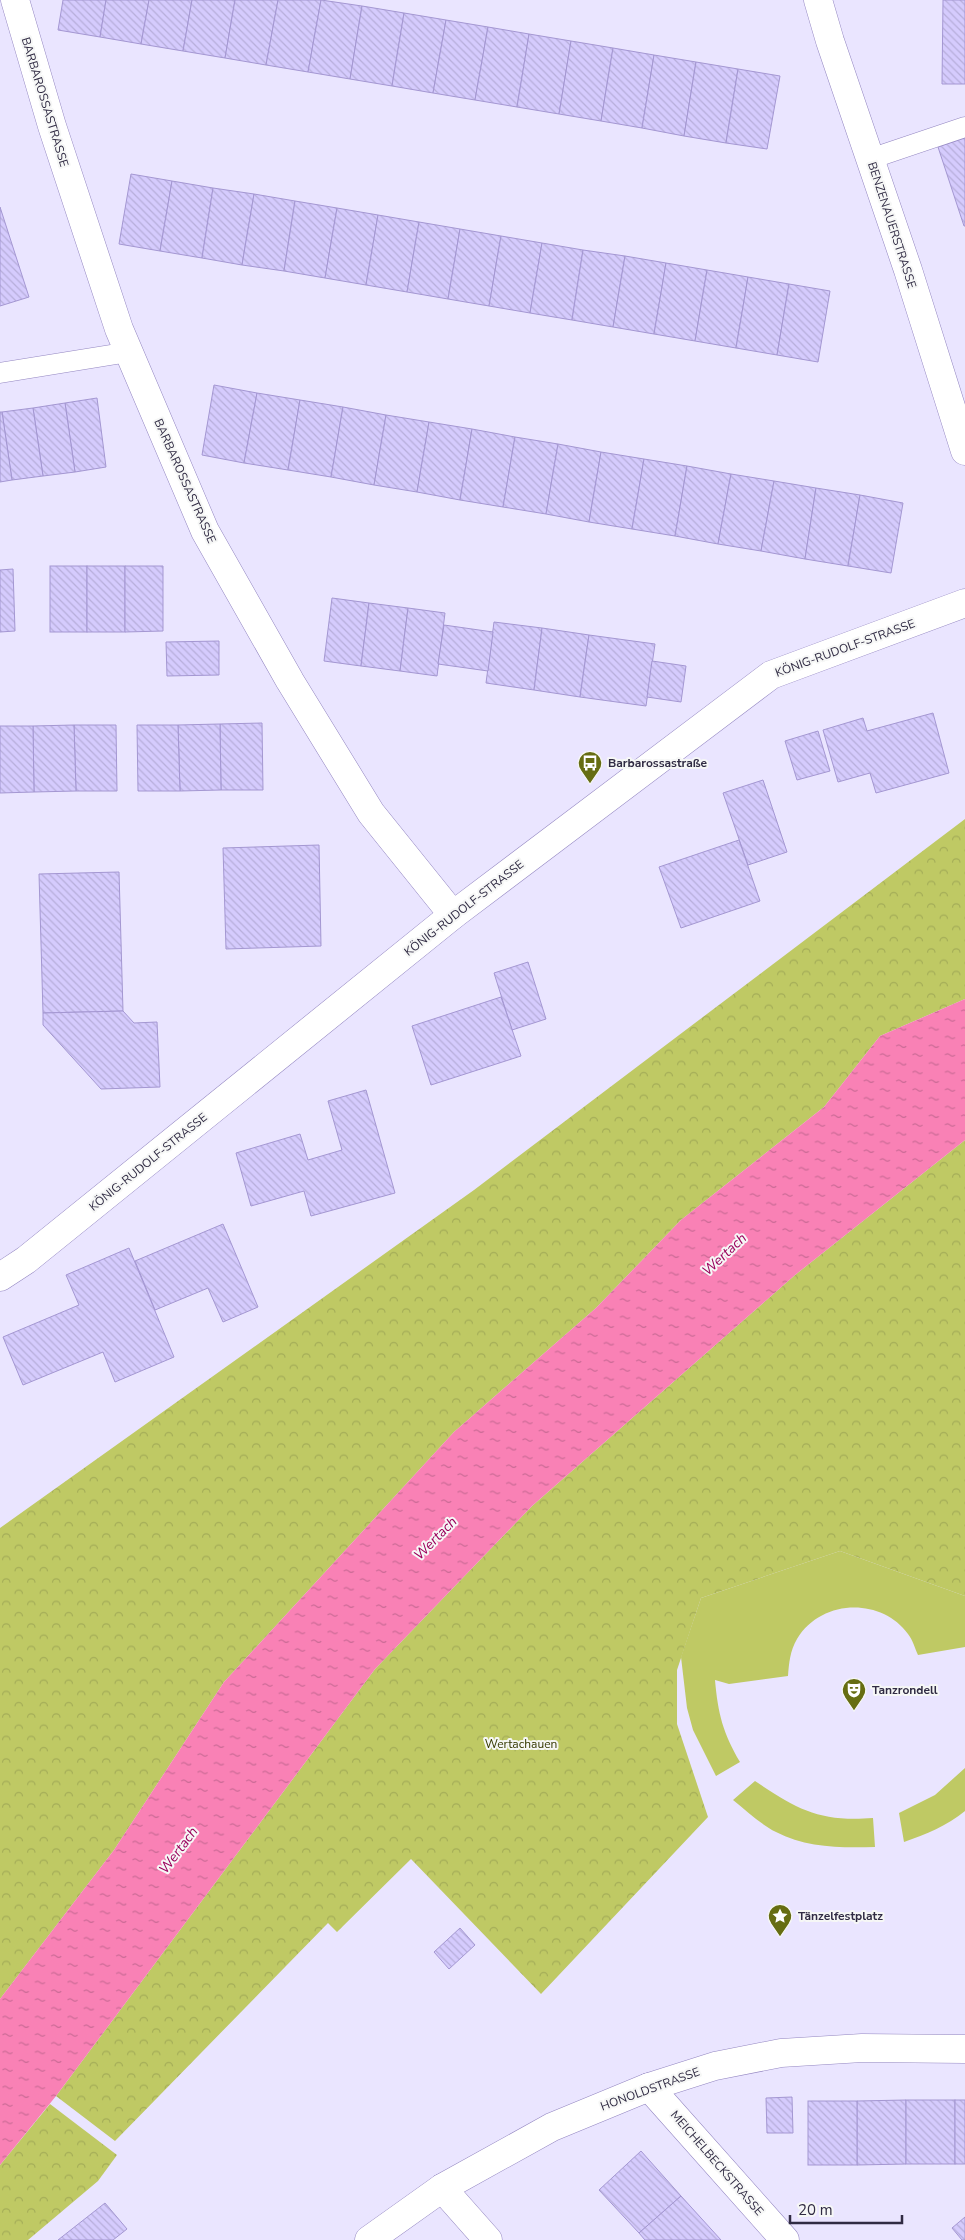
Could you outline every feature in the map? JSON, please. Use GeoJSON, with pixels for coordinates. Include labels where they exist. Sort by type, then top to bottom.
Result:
{"type":"FeatureCollection","features":[{"type":"Feature","properties":{"kind":"street","name":"BARBAROSSASTRASSE"},"geometry":{"type":"LineString","coordinates":[[15,0],[52,126],[129,352],[205,530],[286,672],[371,813],[453,915]]}},
{"type":"Feature","properties":{"kind":"street","name":"BENZENAUERSTRASSE"},"geometry":{"type":"LineString","coordinates":[[818,0],[965,451]]}},
{"type":"Feature","properties":{"kind":"street","name":"KÖNIG-RUDOLF-STRASSE"},"geometry":{"type":"LineString","coordinates":[[0,1277],[26,1260],[453,915],[771,675],[965,603]]}},
{"type":"Feature","properties":{"kind":"street","name":"HONOLDSTRASSE"},"geometry":{"type":"LineString","coordinates":[[369,2240],[442,2188],[552,2127],[649,2087],[715,2066],[781,2052],[862,2048],[965,2049]]}},
{"type":"Feature","properties":{"kind":"street","name":"MEICHELBECKSTRASSE"},"geometry":{"type":"LineString","coordinates":[[649,2087],[784,2240]]}},
{"type":"Feature","properties":{"kind":"street"},"geometry":{"type":"LineString","coordinates":[[442,2188],[488,2240]]}},
{"type":"Feature","properties":{"kind":"lane"},"geometry":{"type":"LineString","coordinates":[[870,159],[965,127]]}},
{"type":"Feature","properties":{"kind":"lane"},"geometry":{"type":"LineString","coordinates":[[0,373],[129,352]]}},
{"type":"Feature","properties":{"kind":"green space"},"geometry":{"type":"Polygon","coordinates":[[[965,819],[965,999],[880,1036],[824,1107],[681,1220],[596,1308],[454,1432],[224,1682],[114,1850],[0,1999],[0,1528],[474,1190],[965,819]]]}},
{"type":"Feature","properties":{"kind":"green space","name":"Wertachauen"},"geometry":{"type":"Polygon","coordinates":[[[965,1140],[965,1596],[840,1551],[701,1598],[677,1670],[677,1724],[708,1817],[541,1994],[411,1859],[337,1932],[328,1923],[115,2141],[56,2096],[375,1669],[532,1506],[795,1275],[965,1140]]]}},
{"type":"Feature","properties":{"kind":"green space"},"geometry":{"type":"Polygon","coordinates":[[[840,1551],[965,1596],[965,1647],[918,1655],[908,1634],[896,1622],[883,1614],[867,1609],[851,1608],[836,1610],[821,1616],[808,1626],[797,1639],[791,1653],[788,1676],[729,1684],[715,1680],[722,1723],[729,1742],[740,1762],[716,1776],[693,1730],[687,1708],[681,1657],[701,1598],[840,1551]]]}},
{"type":"Feature","properties":{"kind":"green space"},"geometry":{"type":"Polygon","coordinates":[[[965,1768],[965,1811],[944,1825],[904,1842],[899,1813],[935,1795],[965,1768]]]}},
{"type":"Feature","properties":{"kind":"green space"},"geometry":{"type":"Polygon","coordinates":[[[755,1781],[784,1800],[810,1812],[838,1818],[873,1818],[875,1847],[837,1847],[812,1844],[799,1841],[770,1829],[733,1800],[755,1781]]]}},
{"type":"Feature","properties":{"kind":"green space"},"geometry":{"type":"Polygon","coordinates":[[[50,2104],[117,2155],[98,2181],[28,2240],[0,2240],[0,2165],[50,2104]]]}},
{"type":"Feature","properties":{"kind":"water","name":"Wertach"},"geometry":{"type":"Polygon","coordinates":[[[965,999],[965,1140],[795,1275],[532,1506],[375,1669],[56,2096],[0,2165],[0,1999],[114,1850],[224,1682],[454,1432],[596,1308],[681,1220],[824,1107],[880,1036],[965,999]]]}},
{"type":"Feature","properties":{"kind":"building"},"geometry":{"type":"Polygon","coordinates":[[[63,0],[106,0],[100,37],[58,30],[63,0]]]}},
{"type":"Feature","properties":{"kind":"building"},"geometry":{"type":"Polygon","coordinates":[[[106,0],[149,0],[141,44],[100,37],[106,0]]]}},
{"type":"Feature","properties":{"kind":"building"},"geometry":{"type":"Polygon","coordinates":[[[149,0],[192,0],[183,51],[141,44],[149,0]]]}},
{"type":"Feature","properties":{"kind":"building"},"geometry":{"type":"Polygon","coordinates":[[[192,0],[235,0],[225,58],[183,51],[192,0]]]}},
{"type":"Feature","properties":{"kind":"building"},"geometry":{"type":"Polygon","coordinates":[[[235,0],[278,0],[266,65],[225,58],[235,0]]]}},
{"type":"Feature","properties":{"kind":"building"},"geometry":{"type":"Polygon","coordinates":[[[278,0],[321,0],[308,72],[266,65],[278,0]]]}},
{"type":"Feature","properties":{"kind":"building"},"geometry":{"type":"Polygon","coordinates":[[[321,0],[362,6],[350,79],[308,72],[321,0]]]}},
{"type":"Feature","properties":{"kind":"building"},"geometry":{"type":"Polygon","coordinates":[[[943,0],[965,0],[965,84],[942,84],[943,0]]]}},
{"type":"Feature","properties":{"kind":"building"},"geometry":{"type":"Polygon","coordinates":[[[362,6],[404,13],[392,86],[350,79],[362,6]]]}},
{"type":"Feature","properties":{"kind":"building"},"geometry":{"type":"Polygon","coordinates":[[[404,13],[446,20],[433,93],[392,86],[404,13]]]}},
{"type":"Feature","properties":{"kind":"building"},"geometry":{"type":"Polygon","coordinates":[[[446,20],[488,27],[475,100],[433,93],[446,20]]]}},
{"type":"Feature","properties":{"kind":"building"},"geometry":{"type":"Polygon","coordinates":[[[488,27],[529,34],[517,107],[475,100],[488,27]]]}},
{"type":"Feature","properties":{"kind":"building"},"geometry":{"type":"Polygon","coordinates":[[[529,34],[571,41],[559,114],[517,107],[529,34]]]}},
{"type":"Feature","properties":{"kind":"building"},"geometry":{"type":"Polygon","coordinates":[[[571,41],[613,48],[601,121],[559,114],[571,41]]]}},
{"type":"Feature","properties":{"kind":"building"},"geometry":{"type":"Polygon","coordinates":[[[613,48],[654,55],[642,128],[601,121],[613,48]]]}},
{"type":"Feature","properties":{"kind":"building"},"geometry":{"type":"Polygon","coordinates":[[[654,55],[696,62],[684,136],[642,128],[654,55]]]}},
{"type":"Feature","properties":{"kind":"building"},"geometry":{"type":"Polygon","coordinates":[[[696,62],[738,69],[726,143],[684,136],[696,62]]]}},
{"type":"Feature","properties":{"kind":"building"},"geometry":{"type":"Polygon","coordinates":[[[738,69],[780,76],[767,149],[726,143],[738,69]]]}},
{"type":"Feature","properties":{"kind":"building"},"geometry":{"type":"Polygon","coordinates":[[[965,138],[965,226],[964,226],[938,147],[965,138]]]}},
{"type":"Feature","properties":{"kind":"building"},"geometry":{"type":"Polygon","coordinates":[[[131,174],[172,181],[160,251],[119,244],[131,174]]]}},
{"type":"Feature","properties":{"kind":"building"},"geometry":{"type":"Polygon","coordinates":[[[172,181],[213,188],[202,258],[160,251],[172,181]]]}},
{"type":"Feature","properties":{"kind":"building"},"geometry":{"type":"Polygon","coordinates":[[[213,188],[254,194],[242,265],[202,258],[213,188]]]}},
{"type":"Feature","properties":{"kind":"building"},"geometry":{"type":"Polygon","coordinates":[[[254,194],[295,201],[284,271],[242,265],[254,194]]]}},
{"type":"Feature","properties":{"kind":"building"},"geometry":{"type":"Polygon","coordinates":[[[295,201],[337,208],[325,278],[284,271],[295,201]]]}},
{"type":"Feature","properties":{"kind":"building"},"geometry":{"type":"Polygon","coordinates":[[[0,207],[29,297],[0,306],[0,207]]]}},
{"type":"Feature","properties":{"kind":"building"},"geometry":{"type":"Polygon","coordinates":[[[337,208],[378,215],[366,285],[325,278],[337,208]]]}},
{"type":"Feature","properties":{"kind":"building"},"geometry":{"type":"Polygon","coordinates":[[[378,215],[419,222],[407,292],[366,285],[378,215]]]}},
{"type":"Feature","properties":{"kind":"building"},"geometry":{"type":"Polygon","coordinates":[[[419,222],[460,229],[448,299],[407,292],[419,222]]]}},
{"type":"Feature","properties":{"kind":"building"},"geometry":{"type":"Polygon","coordinates":[[[460,229],[501,236],[489,306],[448,299],[460,229]]]}},
{"type":"Feature","properties":{"kind":"building"},"geometry":{"type":"Polygon","coordinates":[[[501,236],[542,243],[530,313],[489,306],[501,236]]]}},
{"type":"Feature","properties":{"kind":"building"},"geometry":{"type":"Polygon","coordinates":[[[542,243],[583,250],[572,320],[530,313],[542,243]]]}},
{"type":"Feature","properties":{"kind":"building"},"geometry":{"type":"Polygon","coordinates":[[[583,250],[625,256],[613,327],[572,320],[583,250]]]}},
{"type":"Feature","properties":{"kind":"building"},"geometry":{"type":"Polygon","coordinates":[[[625,256],[666,263],[654,334],[613,327],[625,256]]]}},
{"type":"Feature","properties":{"kind":"building"},"geometry":{"type":"Polygon","coordinates":[[[666,263],[707,270],[695,341],[654,334],[666,263]]]}},
{"type":"Feature","properties":{"kind":"building"},"geometry":{"type":"Polygon","coordinates":[[[707,270],[748,277],[736,348],[695,341],[707,270]]]}},
{"type":"Feature","properties":{"kind":"building"},"geometry":{"type":"Polygon","coordinates":[[[748,277],[789,284],[777,355],[736,348],[748,277]]]}},
{"type":"Feature","properties":{"kind":"building"},"geometry":{"type":"Polygon","coordinates":[[[789,284],[830,291],[818,362],[777,355],[789,284]]]}},
{"type":"Feature","properties":{"kind":"building"},"geometry":{"type":"Polygon","coordinates":[[[214,385],[257,393],[244,463],[202,455],[214,385]]]}},
{"type":"Feature","properties":{"kind":"building"},"geometry":{"type":"Polygon","coordinates":[[[257,393],[300,400],[288,470],[244,463],[257,393]]]}},
{"type":"Feature","properties":{"kind":"building"},"geometry":{"type":"Polygon","coordinates":[[[97,398],[106,467],[75,472],[65,403],[97,398]]]}},
{"type":"Feature","properties":{"kind":"building"},"geometry":{"type":"Polygon","coordinates":[[[300,400],[343,407],[331,477],[288,470],[300,400]]]}},
{"type":"Feature","properties":{"kind":"building"},"geometry":{"type":"Polygon","coordinates":[[[65,403],[75,472],[43,476],[33,408],[65,403]]]}},
{"type":"Feature","properties":{"kind":"building"},"geometry":{"type":"Polygon","coordinates":[[[343,407],[386,415],[374,485],[331,477],[343,407]]]}},
{"type":"Feature","properties":{"kind":"building"},"geometry":{"type":"Polygon","coordinates":[[[33,408],[43,476],[12,480],[2,412],[33,408]]]}},
{"type":"Feature","properties":{"kind":"building"},"geometry":{"type":"Polygon","coordinates":[[[0,412],[2,412],[12,480],[0,482],[0,412]]]}},
{"type":"Feature","properties":{"kind":"building"},"geometry":{"type":"Polygon","coordinates":[[[386,415],[429,422],[417,492],[374,485],[386,415]]]}},
{"type":"Feature","properties":{"kind":"building"},"geometry":{"type":"Polygon","coordinates":[[[429,422],[472,429],[460,500],[417,492],[429,422]]]}},
{"type":"Feature","properties":{"kind":"building"},"geometry":{"type":"Polygon","coordinates":[[[472,429],[515,437],[503,507],[460,500],[472,429]]]}},
{"type":"Feature","properties":{"kind":"building"},"geometry":{"type":"Polygon","coordinates":[[[515,437],[558,444],[546,514],[503,507],[515,437]]]}},
{"type":"Feature","properties":{"kind":"building"},"geometry":{"type":"Polygon","coordinates":[[[558,444],[601,452],[589,522],[546,514],[558,444]]]}},
{"type":"Feature","properties":{"kind":"building"},"geometry":{"type":"Polygon","coordinates":[[[601,452],[644,459],[632,529],[589,522],[601,452]]]}},
{"type":"Feature","properties":{"kind":"building"},"geometry":{"type":"Polygon","coordinates":[[[644,459],[687,466],[675,536],[632,529],[644,459]]]}},
{"type":"Feature","properties":{"kind":"building"},"geometry":{"type":"Polygon","coordinates":[[[687,466],[731,474],[718,544],[675,536],[687,466]]]}},
{"type":"Feature","properties":{"kind":"building"},"geometry":{"type":"Polygon","coordinates":[[[731,474],[774,481],[761,551],[718,544],[731,474]]]}},
{"type":"Feature","properties":{"kind":"building"},"geometry":{"type":"Polygon","coordinates":[[[774,481],[816,488],[805,559],[761,551],[774,481]]]}},
{"type":"Feature","properties":{"kind":"building"},"geometry":{"type":"Polygon","coordinates":[[[816,488],[860,495],[848,566],[805,559],[816,488]]]}},
{"type":"Feature","properties":{"kind":"building"},"geometry":{"type":"Polygon","coordinates":[[[860,495],[903,503],[891,573],[848,566],[860,495]]]}},
{"type":"Feature","properties":{"kind":"building"},"geometry":{"type":"Polygon","coordinates":[[[50,566],[87,566],[87,632],[50,632],[50,566]]]}},
{"type":"Feature","properties":{"kind":"building"},"geometry":{"type":"Polygon","coordinates":[[[87,566],[125,566],[125,632],[87,632],[87,566]]]}},
{"type":"Feature","properties":{"kind":"building"},"geometry":{"type":"Polygon","coordinates":[[[125,566],[163,566],[163,631],[125,632],[125,566]]]}},
{"type":"Feature","properties":{"kind":"building"},"geometry":{"type":"Polygon","coordinates":[[[13,569],[15,631],[0,632],[0,570],[13,569]]]}},
{"type":"Feature","properties":{"kind":"building"},"geometry":{"type":"Polygon","coordinates":[[[332,598],[369,603],[361,666],[324,661],[332,598]]]}},
{"type":"Feature","properties":{"kind":"building"},"geometry":{"type":"Polygon","coordinates":[[[369,603],[408,608],[400,671],[361,666],[369,603]]]}},
{"type":"Feature","properties":{"kind":"building"},"geometry":{"type":"Polygon","coordinates":[[[408,608],[445,613],[437,676],[400,671],[408,608]]]}},
{"type":"Feature","properties":{"kind":"building"},"geometry":{"type":"Polygon","coordinates":[[[494,622],[542,628],[534,690],[486,683],[494,622]]]}},
{"type":"Feature","properties":{"kind":"building"},"geometry":{"type":"Polygon","coordinates":[[[444,625],[493,632],[488,671],[438,664],[444,625]]]}},
{"type":"Feature","properties":{"kind":"building"},"geometry":{"type":"Polygon","coordinates":[[[542,628],[589,635],[580,697],[534,690],[542,628]]]}},
{"type":"Feature","properties":{"kind":"building"},"geometry":{"type":"Polygon","coordinates":[[[589,635],[655,644],[646,706],[580,697],[589,635]]]}},
{"type":"Feature","properties":{"kind":"building"},"geometry":{"type":"Polygon","coordinates":[[[219,641],[219,675],[167,676],[166,642],[219,641]]]}},
{"type":"Feature","properties":{"kind":"building"},"geometry":{"type":"Polygon","coordinates":[[[652,661],[686,666],[681,702],[647,697],[652,661]]]}},
{"type":"Feature","properties":{"kind":"building"},"geometry":{"type":"Polygon","coordinates":[[[933,713],[949,773],[876,793],[870,773],[838,782],[823,730],[863,718],[867,731],[933,713]]]}},
{"type":"Feature","properties":{"kind":"building"},"geometry":{"type":"Polygon","coordinates":[[[262,723],[263,790],[221,790],[220,724],[262,723]]]}},
{"type":"Feature","properties":{"kind":"building"},"geometry":{"type":"Polygon","coordinates":[[[220,724],[221,790],[180,791],[178,725],[220,724]]]}},
{"type":"Feature","properties":{"kind":"building"},"geometry":{"type":"Polygon","coordinates":[[[74,725],[116,725],[117,791],[76,791],[74,725]]]}},
{"type":"Feature","properties":{"kind":"building"},"geometry":{"type":"Polygon","coordinates":[[[74,725],[76,791],[34,792],[33,726],[74,725]]]}},
{"type":"Feature","properties":{"kind":"building"},"geometry":{"type":"Polygon","coordinates":[[[137,725],[178,725],[180,791],[138,791],[137,725]]]}},
{"type":"Feature","properties":{"kind":"building"},"geometry":{"type":"Polygon","coordinates":[[[0,726],[33,726],[34,792],[0,793],[0,726]]]}},
{"type":"Feature","properties":{"kind":"building"},"geometry":{"type":"Polygon","coordinates":[[[818,731],[830,771],[797,780],[785,741],[818,731]]]}},
{"type":"Feature","properties":{"kind":"building"},"geometry":{"type":"Polygon","coordinates":[[[763,780],[787,852],[748,865],[723,793],[763,780]]]}},
{"type":"Feature","properties":{"kind":"building"},"geometry":{"type":"Polygon","coordinates":[[[739,840],[760,901],[681,928],[659,867],[739,840]]]}},
{"type":"Feature","properties":{"kind":"building"},"geometry":{"type":"Polygon","coordinates":[[[319,845],[321,946],[226,949],[223,848],[319,845]]]}},
{"type":"Feature","properties":{"kind":"building"},"geometry":{"type":"Polygon","coordinates":[[[119,872],[123,1011],[43,1013],[39,874],[119,872]]]}},
{"type":"Feature","properties":{"kind":"building"},"geometry":{"type":"Polygon","coordinates":[[[528,962],[546,1019],[512,1030],[494,973],[528,962]]]}},
{"type":"Feature","properties":{"kind":"building"},"geometry":{"type":"Polygon","coordinates":[[[501,997],[521,1056],[431,1085],[412,1026],[501,997]]]}},
{"type":"Feature","properties":{"kind":"building"},"geometry":{"type":"Polygon","coordinates":[[[123,1011],[134,1023],[157,1022],[160,1087],[101,1089],[43,1025],[43,1013],[123,1011]]]}},
{"type":"Feature","properties":{"kind":"building"},"geometry":{"type":"Polygon","coordinates":[[[366,1090],[395,1193],[311,1216],[304,1191],[251,1206],[236,1153],[300,1134],[308,1160],[342,1150],[328,1101],[366,1090]]]}},
{"type":"Feature","properties":{"kind":"building"},"geometry":{"type":"Polygon","coordinates":[[[223,1224],[258,1307],[223,1322],[208,1288],[155,1310],[135,1261],[223,1224]]]}},
{"type":"Feature","properties":{"kind":"building"},"geometry":{"type":"Polygon","coordinates":[[[129,1248],[174,1357],[115,1382],[103,1352],[23,1385],[3,1337],[79,1305],[66,1275],[129,1248]]]}},
{"type":"Feature","properties":{"kind":"building"},"geometry":{"type":"Polygon","coordinates":[[[460,1928],[475,1945],[449,1969],[434,1952],[460,1928]]]}},
{"type":"Feature","properties":{"kind":"building"},"geometry":{"type":"Polygon","coordinates":[[[792,2097],[793,2133],[767,2133],[766,2098],[792,2097]]]}},
{"type":"Feature","properties":{"kind":"building"},"geometry":{"type":"Polygon","coordinates":[[[906,2100],[906,2164],[857,2165],[857,2101],[906,2100]]]}},
{"type":"Feature","properties":{"kind":"building"},"geometry":{"type":"Polygon","coordinates":[[[906,2100],[955,2100],[955,2164],[906,2164],[906,2100]]]}},
{"type":"Feature","properties":{"kind":"building"},"geometry":{"type":"Polygon","coordinates":[[[955,2100],[965,2100],[965,2164],[955,2164],[955,2100]]]}},
{"type":"Feature","properties":{"kind":"building"},"geometry":{"type":"Polygon","coordinates":[[[808,2101],[857,2101],[857,2165],[808,2165],[808,2101]]]}},
{"type":"Feature","properties":{"kind":"building"},"geometry":{"type":"Polygon","coordinates":[[[641,2151],[681,2196],[639,2233],[599,2190],[641,2151]]]}},
{"type":"Feature","properties":{"kind":"building"},"geometry":{"type":"Polygon","coordinates":[[[681,2196],[721,2240],[645,2240],[639,2233],[681,2196]]]}},
{"type":"Feature","properties":{"kind":"building"},"geometry":{"type":"Polygon","coordinates":[[[105,2203],[127,2229],[113,2240],[58,2240],[105,2203]]]}},
{"type":"Feature","properties":{"kind":"building"},"geometry":{"type":"Polygon","coordinates":[[[965,2217],[965,2240],[962,2240],[952,2228],[965,2217]]]}},
{"type":"Feature","properties":{"kind":"place","name":"Barbarossastraße"},"geometry":{"type":"Point","coordinates":[590,784]}},
{"type":"Feature","properties":{"kind":"place","name":"Tanzrondell"},"geometry":{"type":"Point","coordinates":[854,1711]}},
{"type":"Feature","properties":{"kind":"place","name":"Tänzelfestplatz"},"geometry":{"type":"Point","coordinates":[780,1937]}}]}
